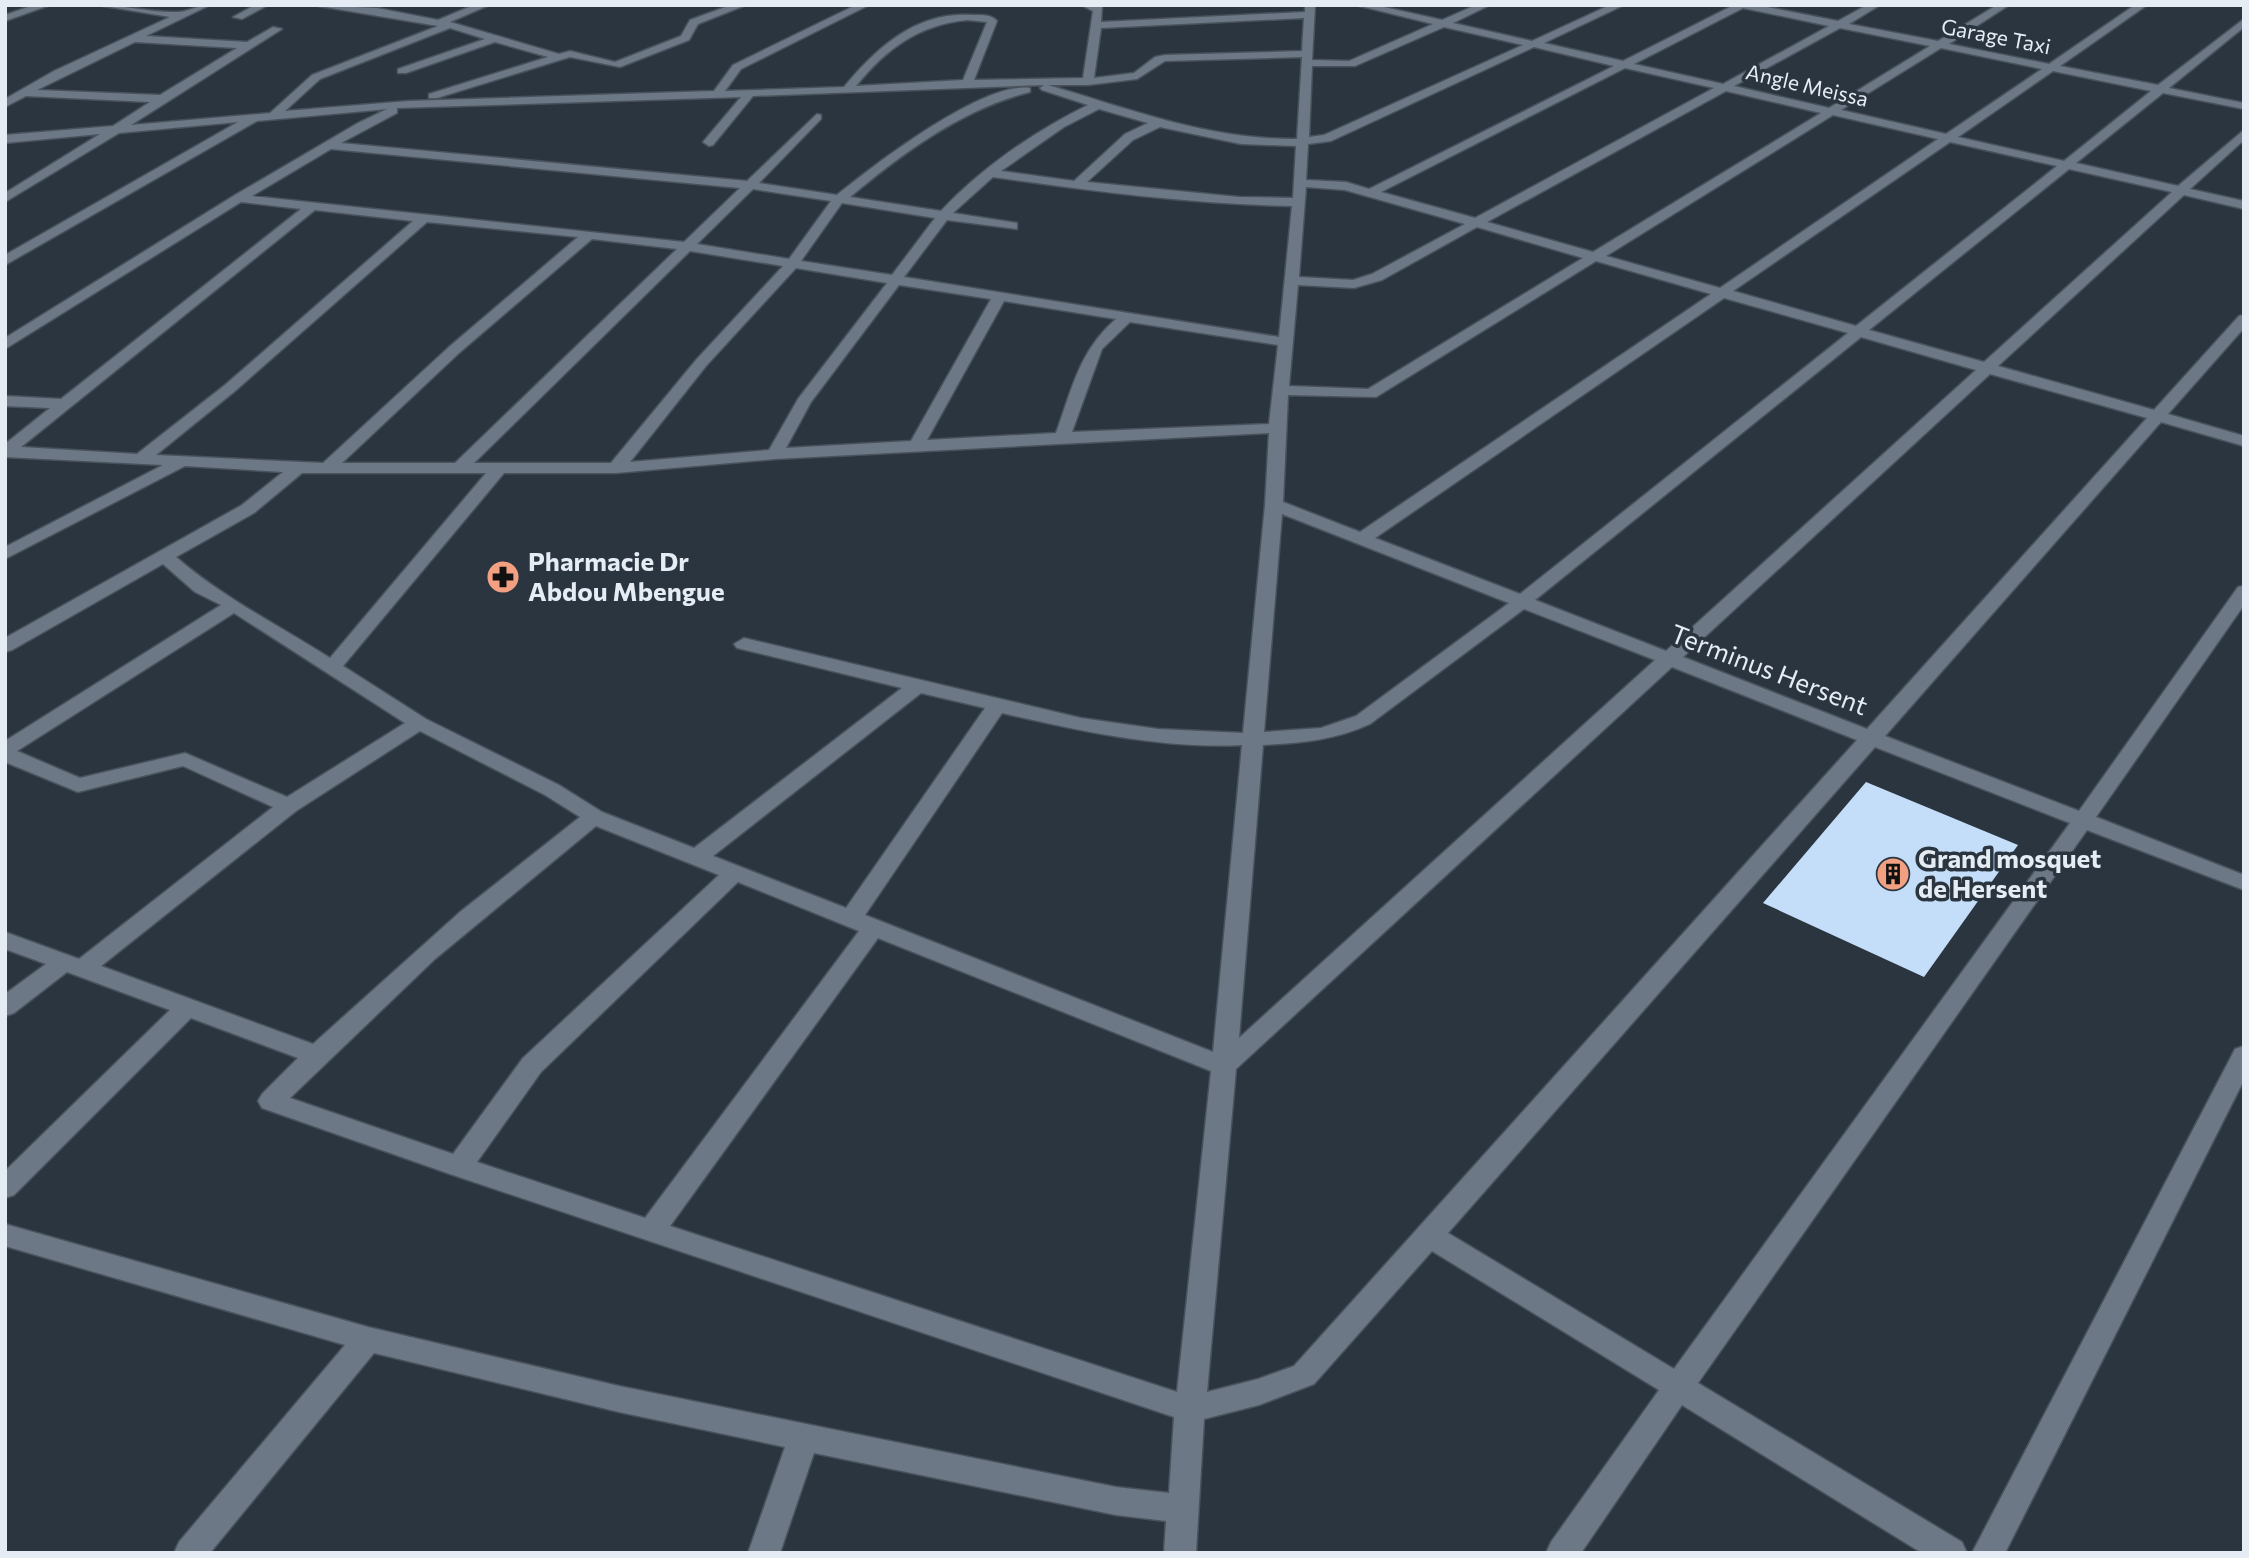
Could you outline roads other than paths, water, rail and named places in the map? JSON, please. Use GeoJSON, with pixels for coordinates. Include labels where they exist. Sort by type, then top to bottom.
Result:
{"type":"FeatureCollection","features":[{"type":"Feature","properties":{"kind":"street"},"geometry":{"type":"LineString","coordinates":[[5,18],[45,5]]}},
{"type":"Feature","properties":{"kind":"street"},"geometry":{"type":"LineString","coordinates":[[103,5],[153,15],[183,17]]}},
{"type":"Feature","properties":{"kind":"street"},"geometry":{"type":"LineString","coordinates":[[5,104],[58,73],[205,5]]}},
{"type":"Feature","properties":{"kind":"street"},"geometry":{"type":"LineString","coordinates":[[238,17],[262,5]]}},
{"type":"Feature","properties":{"kind":"street"},"geometry":{"type":"LineString","coordinates":[[318,5],[377,11],[450,25],[558,57]]}},
{"type":"Feature","properties":{"kind":"street"},"geometry":{"type":"LineString","coordinates":[[438,23],[484,5]]}},
{"type":"Feature","properties":{"kind":"street"},"geometry":{"type":"LineString","coordinates":[[5,345],[239,198],[362,125],[409,104],[558,57],[576,54],[616,65],[685,38],[694,22],[741,5]]}},
{"type":"Feature","properties":{"kind":"street"},"geometry":{"type":"LineString","coordinates":[[718,93],[737,67],[864,5]]}},
{"type":"Feature","properties":{"kind":"street"},"geometry":{"type":"LineString","coordinates":[[1086,5],[1098,9],[1088,82]]}},
{"type":"Feature","properties":{"kind":"street","name":"Angle Meissa"},"geometry":{"type":"LineString","coordinates":[[1362,5],[2244,205]]}},
{"type":"Feature","properties":{"kind":"street"},"geometry":{"type":"LineString","coordinates":[[5,139],[409,104],[847,90],[968,83],[1088,82],[1137,76],[1165,58],[1307,59],[1351,64],[1485,5]]}},
{"type":"Feature","properties":{"kind":"street"},"geometry":{"type":"LineString","coordinates":[[616,468],[701,363],[792,264],[838,200],[893,155],[944,124],[1002,95],[1042,84],[1158,123],[1228,137],[1302,144],[1327,138],[1619,5]]}},
{"type":"Feature","properties":{"kind":"street"},"geometry":{"type":"LineString","coordinates":[[1370,193],[1742,5]]}},
{"type":"Feature","properties":{"kind":"street","name":"Garage Taxi"},"geometry":{"type":"LineString","coordinates":[[1742,5],[2244,106]]}},
{"type":"Feature","properties":{"kind":"street"},"geometry":{"type":"LineString","coordinates":[[1291,281],[1354,284],[1377,277],[1875,5]]}},
{"type":"Feature","properties":{"kind":"street"},"geometry":{"type":"LineString","coordinates":[[1280,390],[1371,394],[2004,5]]}},
{"type":"Feature","properties":{"kind":"street"},"geometry":{"type":"LineString","coordinates":[[1362,539],[2142,5]]}},
{"type":"Feature","properties":{"kind":"street"},"geometry":{"type":"LineString","coordinates":[[1095,25],[1309,10],[1299,202],[1280,390],[1274,505],[1224,1066],[1190,1409],[1180,1553]]}},
{"type":"Feature","properties":{"kind":"street"},"geometry":{"type":"LineString","coordinates":[[847,90],[871,59],[908,34],[943,18],[990,19],[992,21],[971,69],[968,83]]}},
{"type":"Feature","properties":{"kind":"street"},"geometry":{"type":"LineString","coordinates":[[744,644],[1092,727],[1159,737],[1253,740],[1315,736],[1343,730],[1363,720],[1522,602],[2244,22]]}},
{"type":"Feature","properties":{"kind":"street"},"geometry":{"type":"LineString","coordinates":[[275,114],[305,84],[316,77],[450,25]]}},
{"type":"Feature","properties":{"kind":"street"},"geometry":{"type":"LineString","coordinates":[[5,198],[75,159],[247,45],[277,29]]}},
{"type":"Feature","properties":{"kind":"street"},"geometry":{"type":"LineString","coordinates":[[134,38],[247,45]]}},
{"type":"Feature","properties":{"kind":"street"},"geometry":{"type":"LineString","coordinates":[[402,71],[496,38]]}},
{"type":"Feature","properties":{"kind":"street"},"geometry":{"type":"LineString","coordinates":[[5,92],[164,99]]}},
{"type":"Feature","properties":{"kind":"street"},"geometry":{"type":"LineString","coordinates":[[709,142],[752,92]]}},
{"type":"Feature","properties":{"kind":"street"},"geometry":{"type":"LineString","coordinates":[[775,454],[797,409],[899,278],[944,215],[991,173],[1079,113],[1098,105]]}},
{"type":"Feature","properties":{"kind":"street"},"geometry":{"type":"LineString","coordinates":[[5,261],[257,116]]}},
{"type":"Feature","properties":{"kind":"street"},"geometry":{"type":"LineString","coordinates":[[459,468],[817,117]]}},
{"type":"Feature","properties":{"kind":"street"},"geometry":{"type":"LineString","coordinates":[[1077,184],[1129,137],[1158,123]]}},
{"type":"Feature","properties":{"kind":"street"},"geometry":{"type":"LineString","coordinates":[[1224,1066],[2244,133]]}},
{"type":"Feature","properties":{"kind":"street"},"geometry":{"type":"LineString","coordinates":[[329,145],[750,185],[1012,226]]}},
{"type":"Feature","properties":{"kind":"street"},"geometry":{"type":"LineString","coordinates":[[991,173],[1239,201],[1299,202]]}},
{"type":"Feature","properties":{"kind":"street"},"geometry":{"type":"LineString","coordinates":[[1300,183],[1346,186],[2244,441]]}},
{"type":"Feature","properties":{"kind":"street"},"geometry":{"type":"LineString","coordinates":[[239,198],[688,246],[1285,342]]}},
{"type":"Feature","properties":{"kind":"street"},"geometry":{"type":"LineString","coordinates":[[6,452],[311,207]]}},
{"type":"Feature","properties":{"kind":"street"},"geometry":{"type":"LineString","coordinates":[[141,459],[230,388],[423,219]]}},
{"type":"Feature","properties":{"kind":"street"},"geometry":{"type":"LineString","coordinates":[[326,469],[454,350],[590,234]]}},
{"type":"Feature","properties":{"kind":"street"},"geometry":{"type":"LineString","coordinates":[[916,446],[1000,295]]}},
{"type":"Feature","properties":{"kind":"street"},"geometry":{"type":"LineString","coordinates":[[1062,437],[1095,349],[1104,337],[1128,316]]}},
{"type":"Feature","properties":{"kind":"street"},"geometry":{"type":"LineString","coordinates":[[594,817],[515,877],[316,1055],[271,1101],[459,1167],[1190,1409],[1259,1391],[1304,1375],[2244,319]]}},
{"type":"Feature","properties":{"kind":"street"},"geometry":{"type":"LineString","coordinates":[[5,401],[64,404]]}},
{"type":"Feature","properties":{"kind":"street"},"geometry":{"type":"LineString","coordinates":[[6,452],[326,469],[616,468],[775,454],[1062,437],[1277,428]]}},
{"type":"Feature","properties":{"kind":"street"},"geometry":{"type":"LineString","coordinates":[[5,554],[181,462]]}},
{"type":"Feature","properties":{"kind":"street"},"geometry":{"type":"LineString","coordinates":[[5,646],[248,509],[298,468]]}},
{"type":"Feature","properties":{"kind":"street"},"geometry":{"type":"LineString","coordinates":[[331,669],[499,468]]}},
{"type":"Feature","properties":{"kind":"street","name":"Terminus Hersent"},"geometry":{"type":"LineString","coordinates":[[1274,505],[2244,883]]}},
{"type":"Feature","properties":{"kind":"street"},"geometry":{"type":"LineString","coordinates":[[164,556],[201,588],[419,723],[552,790],[594,817],[1224,1066]]}},
{"type":"Feature","properties":{"kind":"street"},"geometry":{"type":"LineString","coordinates":[[1562,1553],[1677,1386],[2084,821],[2244,591]]}},
{"type":"Feature","properties":{"kind":"street"},"geometry":{"type":"LineString","coordinates":[[5,752],[234,606]]}},
{"type":"Feature","properties":{"kind":"street"},"geometry":{"type":"LineString","coordinates":[[696,858],[917,686]]}},
{"type":"Feature","properties":{"kind":"street"},"geometry":{"type":"LineString","coordinates":[[652,1229],[863,922],[998,705]]}},
{"type":"Feature","properties":{"kind":"street"},"geometry":{"type":"LineString","coordinates":[[5,1007],[73,965],[288,806],[419,723]]}},
{"type":"Feature","properties":{"kind":"street"},"geometry":{"type":"LineString","coordinates":[[5,752],[78,785],[185,759],[288,806]]}},
{"type":"Feature","properties":{"kind":"street"},"geometry":{"type":"LineString","coordinates":[[459,1167],[533,1065],[734,873]]}},
{"type":"Feature","properties":{"kind":"street"},"geometry":{"type":"LineString","coordinates":[[5,940],[316,1055]]}},
{"type":"Feature","properties":{"kind":"street"},"geometry":{"type":"LineString","coordinates":[[5,1188],[187,1007]]}},
{"type":"Feature","properties":{"kind":"street"},"geometry":{"type":"LineString","coordinates":[[1988,1553],[2244,1055]]}},
{"type":"Feature","properties":{"kind":"street"},"geometry":{"type":"LineString","coordinates":[[1429,1235],[1951,1553]]}},
{"type":"Feature","properties":{"kind":"street"},"geometry":{"type":"LineString","coordinates":[[5,1236],[368,1339],[619,1399],[1116,1501],[1184,1509]]}},
{"type":"Feature","properties":{"kind":"street"},"geometry":{"type":"LineString","coordinates":[[190,1553],[368,1339]]}},
{"type":"Feature","properties":{"kind":"street"},"geometry":{"type":"LineString","coordinates":[[764,1553],[804,1437]]}},
{"type":"Feature","properties":{"kind":"place","name":"Pharmacie Dr Abdou Mbengue"},"geometry":{"type":"Point","coordinates":[503,577]}},
{"type":"Feature","properties":{"kind":"place","name":"Grand mosquet de Hersent"},"geometry":{"type":"Point","coordinates":[1893,874]}}]}
